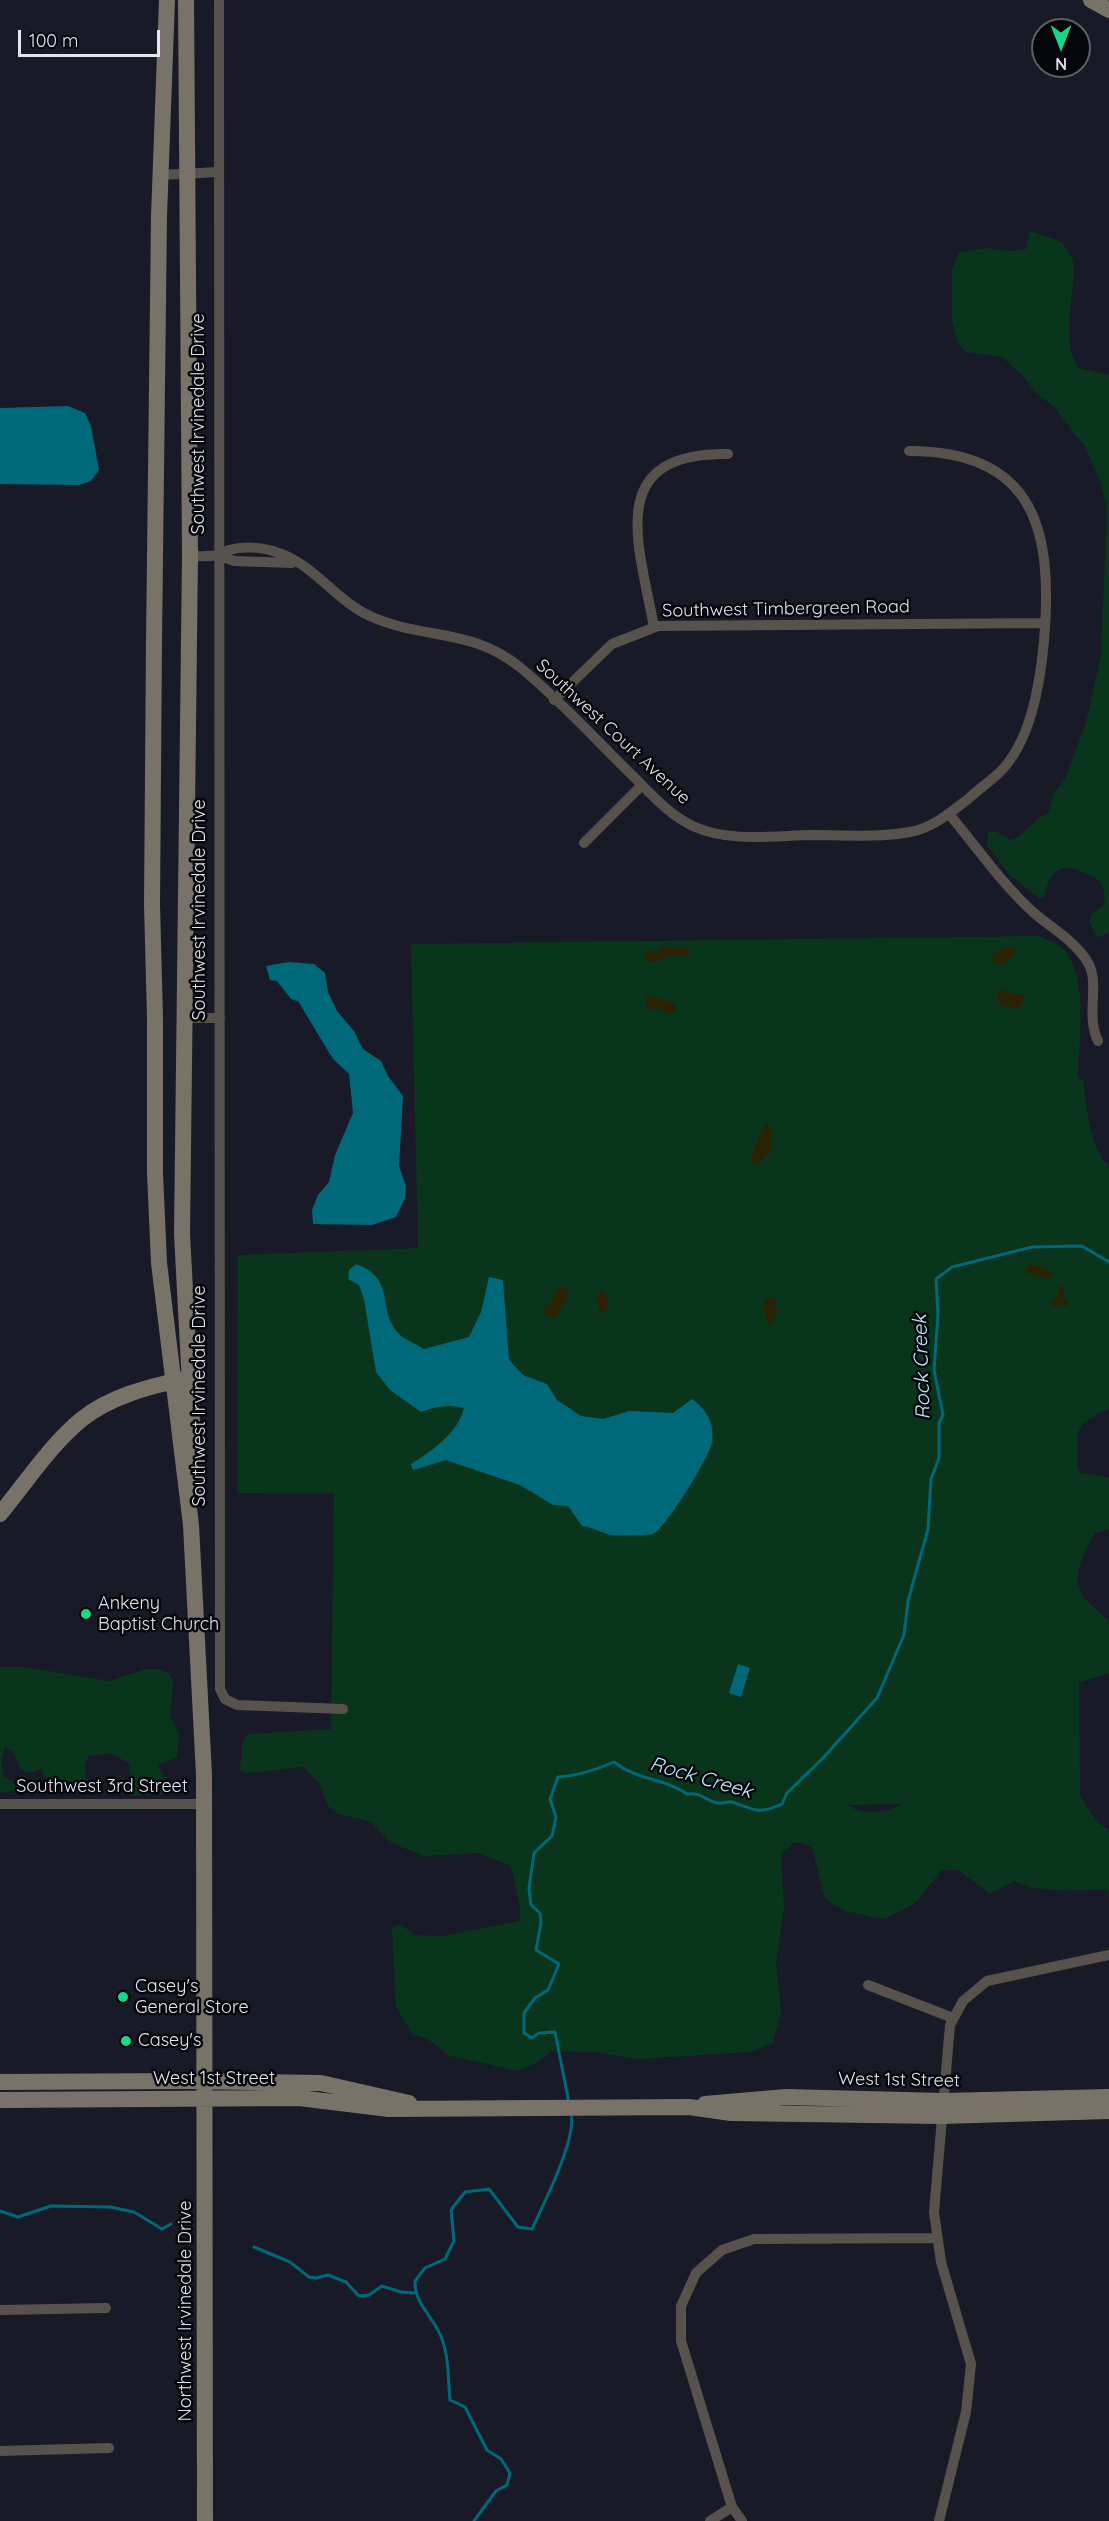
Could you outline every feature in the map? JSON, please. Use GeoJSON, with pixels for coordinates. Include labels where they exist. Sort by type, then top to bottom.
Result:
{"type":"FeatureCollection","features":[{"type":"Feature","properties":{"kind":"main road","name":"Southwest Irvinedale Drive"},"geometry":{"type":"LineString","coordinates":[[166,0],[161,175],[152,905],[156,1018],[155,1162],[159,1263],[183,1380]]}},
{"type":"Feature","properties":{"kind":"main road","name":"Southwest Irvinedale Drive"},"geometry":{"type":"LineString","coordinates":[[186,0],[190,556],[182,1234],[183,1380],[204,1804],[206,2100]]}},
{"type":"Feature","properties":{"kind":"main road"},"geometry":{"type":"LineString","coordinates":[[1091,0],[1109,10]]}},
{"type":"Feature","properties":{"kind":"main road"},"geometry":{"type":"LineString","coordinates":[[0,1514],[63,1438],[83,1418],[123,1397],[183,1380]]}},
{"type":"Feature","properties":{"kind":"main road","name":"West 1st Street"},"geometry":{"type":"LineString","coordinates":[[0,2082],[321,2083],[427,2108]]}},
{"type":"Feature","properties":{"kind":"main road","name":"West 1st Street"},"geometry":{"type":"LineString","coordinates":[[943,2109],[1109,2097]]}},
{"type":"Feature","properties":{"kind":"main road","name":"West 1st Street"},"geometry":{"type":"LineString","coordinates":[[0,2100],[299,2098],[371,2109],[689,2107],[732,2113],[943,2109],[1109,2112]]}},
{"type":"Feature","properties":{"kind":"main road","name":"Northwest Irvinedale Drive"},"geometry":{"type":"LineString","coordinates":[[205,2521],[206,2100]]}},
{"type":"Feature","properties":{"kind":"street","name":"Southwest Irvinedale Drive"},"geometry":{"type":"LineString","coordinates":[[219,0],[220,1689],[225,1699],[237,1705],[343,1709]]}},
{"type":"Feature","properties":{"kind":"street"},"geometry":{"type":"LineString","coordinates":[[161,175],[218,172]]}},
{"type":"Feature","properties":{"kind":"street","name":"Southwest Court Avenue"},"geometry":{"type":"LineString","coordinates":[[190,556],[218,555],[234,561],[296,563],[314,573],[337,594],[373,617],[391,624],[473,640],[489,648],[520,668],[672,814],[693,826],[726,835],[888,835],[920,829],[950,814],[1001,771],[1020,741],[1037,687],[1044,623],[1042,544],[1036,517],[1026,498],[996,471],[977,461],[944,452],[909,451]]}},
{"type":"Feature","properties":{"kind":"street"},"geometry":{"type":"LineString","coordinates":[[654,627],[636,532],[639,500],[656,472],[674,462],[692,456],[728,454]]}},
{"type":"Feature","properties":{"kind":"street","name":"Southwest Timbergreen Road"},"geometry":{"type":"LineString","coordinates":[[554,700],[612,644],[654,627],[1044,623]]}},
{"type":"Feature","properties":{"kind":"street"},"geometry":{"type":"LineString","coordinates":[[584,843],[642,785]]}},
{"type":"Feature","properties":{"kind":"street"},"geometry":{"type":"LineString","coordinates":[[950,814],[1024,903],[1061,934],[1088,962],[1092,978],[1091,1027],[1098,1041]]}},
{"type":"Feature","properties":{"kind":"street"},"geometry":{"type":"LineString","coordinates":[[186,1018],[220,1018]]}},
{"type":"Feature","properties":{"kind":"street","name":"Southwest 3rd Street"},"geometry":{"type":"LineString","coordinates":[[0,1803],[204,1804]]}},
{"type":"Feature","properties":{"kind":"street"},"geometry":{"type":"LineString","coordinates":[[939,2521],[966,2412],[971,2364],[936,2238],[934,2211],[947,2038],[952,2018],[963,2001],[987,1981],[1109,1955]]}},
{"type":"Feature","properties":{"kind":"street"},"geometry":{"type":"LineString","coordinates":[[868,1985],[952,2018]]}},
{"type":"Feature","properties":{"kind":"street"},"geometry":{"type":"LineString","coordinates":[[742,2521],[732,2507],[681,2341],[681,2306],[696,2273],[722,2250],[754,2239],[936,2238]]}},
{"type":"Feature","properties":{"kind":"street"},"geometry":{"type":"LineString","coordinates":[[0,2310],[106,2308]]}},
{"type":"Feature","properties":{"kind":"street"},"geometry":{"type":"LineString","coordinates":[[0,2451],[110,2448]]}},
{"type":"Feature","properties":{"kind":"street"},"geometry":{"type":"LineString","coordinates":[[710,2521],[732,2507]]}},
{"type":"Feature","properties":{"kind":"green space"},"geometry":{"type":"Polygon","coordinates":[[[1030,231],[1062,242],[1070,254],[1073,262],[1073,275],[1069,330],[1073,356],[1078,368],[1109,375],[1109,932],[1098,938],[1089,922],[1091,915],[1104,905],[1104,892],[1100,882],[1086,873],[1063,868],[1051,877],[1044,897],[1040,899],[1010,875],[987,845],[988,831],[997,832],[1010,840],[1021,835],[1037,819],[1048,814],[1054,793],[1065,779],[1086,723],[1101,655],[1107,510],[1100,481],[1086,448],[1054,407],[1036,393],[1023,376],[1002,357],[966,352],[958,344],[952,321],[952,270],[958,253],[986,248],[1012,251],[1026,249],[1030,231]]]}},
{"type":"Feature","properties":{"kind":"green space"},"geometry":{"type":"Polygon","coordinates":[[[1039,936],[1060,946],[1069,957],[1076,972],[1081,1008],[1078,1078],[1083,1080],[1096,1145],[1100,1155],[1109,1165],[1109,1408],[1088,1420],[1079,1430],[1078,1468],[1081,1473],[1109,1477],[1109,1529],[1095,1533],[1082,1559],[1078,1577],[1082,1594],[1090,1605],[1109,1621],[1109,1673],[1079,1683],[1080,1796],[1095,1819],[1109,1831],[1109,1892],[1107,1889],[1048,1890],[1014,1881],[989,1894],[959,1870],[942,1870],[914,1904],[884,1919],[845,1911],[825,1899],[812,1848],[803,1843],[794,1843],[781,1854],[784,1908],[776,1963],[781,2012],[773,2043],[749,2052],[636,2059],[595,2052],[552,2051],[533,2065],[518,2071],[450,2056],[426,2038],[413,2035],[396,2007],[392,1929],[400,1924],[415,1935],[443,1936],[519,1921],[521,1912],[511,1866],[479,1853],[424,1856],[399,1846],[390,1841],[370,1821],[338,1814],[328,1806],[320,1785],[304,1767],[248,1773],[240,1770],[242,1744],[248,1734],[331,1729],[334,1494],[237,1493],[238,1255],[418,1248],[411,944],[1039,936]],[[901,1804],[847,1805],[867,1812],[882,1812],[901,1804]]]}},
{"type":"Feature","properties":{"kind":"green space"},"geometry":{"type":"Polygon","coordinates":[[[0,1667],[25,1667],[109,1681],[145,1669],[159,1669],[169,1674],[173,1681],[170,1716],[179,1734],[177,1758],[158,1764],[163,1776],[165,1794],[130,1796],[127,1791],[130,1779],[129,1764],[112,1753],[88,1756],[85,1768],[89,1793],[50,1792],[42,1769],[29,1773],[21,1770],[14,1752],[5,1747],[1,1760],[4,1776],[12,1781],[17,1790],[0,1793],[0,1667]]]}},
{"type":"Feature","properties":{"kind":"sand"},"geometry":{"type":"Polygon","coordinates":[[[1008,947],[1016,948],[1016,953],[1003,963],[995,964],[992,957],[995,952],[1008,947]]]}},
{"type":"Feature","properties":{"kind":"sand"},"geometry":{"type":"Polygon","coordinates":[[[663,948],[690,949],[688,956],[669,956],[655,962],[648,962],[644,956],[646,950],[656,952],[663,948]]]}},
{"type":"Feature","properties":{"kind":"sand"},"geometry":{"type":"Polygon","coordinates":[[[1003,989],[1011,994],[1025,995],[1021,1006],[1011,1009],[999,1004],[997,994],[1003,989]]]}},
{"type":"Feature","properties":{"kind":"sand"},"geometry":{"type":"Polygon","coordinates":[[[647,995],[673,1003],[677,1010],[670,1014],[657,1008],[650,1010],[645,1002],[647,995]]]}},
{"type":"Feature","properties":{"kind":"sand"},"geometry":{"type":"Polygon","coordinates":[[[765,1124],[772,1129],[772,1150],[762,1161],[751,1164],[751,1155],[765,1124]]]}},
{"type":"Feature","properties":{"kind":"sand"},"geometry":{"type":"Polygon","coordinates":[[[1026,1266],[1039,1266],[1052,1272],[1052,1276],[1047,1279],[1025,1272],[1026,1266]]]}},
{"type":"Feature","properties":{"kind":"sand"},"geometry":{"type":"Polygon","coordinates":[[[1058,1285],[1064,1288],[1063,1297],[1069,1304],[1066,1307],[1060,1304],[1054,1307],[1051,1304],[1058,1294],[1058,1285]]]}},
{"type":"Feature","properties":{"kind":"sand"},"geometry":{"type":"Polygon","coordinates":[[[563,1287],[569,1290],[566,1300],[556,1317],[547,1317],[543,1311],[545,1306],[553,1300],[556,1290],[563,1287]]]}},
{"type":"Feature","properties":{"kind":"sand"},"geometry":{"type":"Polygon","coordinates":[[[601,1291],[605,1292],[609,1306],[601,1315],[596,1298],[601,1291]]]}},
{"type":"Feature","properties":{"kind":"sand"},"geometry":{"type":"Polygon","coordinates":[[[769,1297],[776,1300],[774,1306],[777,1311],[771,1326],[767,1323],[763,1305],[769,1297]]]}},
{"type":"Feature","properties":{"kind":"water"},"geometry":{"type":"Polygon","coordinates":[[[68,406],[85,413],[91,426],[99,470],[91,481],[79,485],[0,484],[0,408],[68,406]]]}},
{"type":"Feature","properties":{"kind":"water"},"geometry":{"type":"Polygon","coordinates":[[[289,962],[314,964],[325,973],[328,992],[337,1011],[354,1031],[363,1049],[381,1061],[388,1076],[403,1096],[399,1166],[406,1186],[405,1198],[396,1217],[372,1225],[313,1224],[312,1210],[318,1195],[329,1182],[335,1155],[353,1113],[349,1074],[333,1059],[298,1001],[291,999],[277,981],[270,980],[266,966],[289,962]]]}},
{"type":"Feature","properties":{"kind":"water"},"geometry":{"type":"Polygon","coordinates":[[[356,1264],[369,1270],[382,1286],[388,1315],[399,1334],[424,1349],[469,1337],[481,1312],[489,1277],[503,1280],[509,1360],[523,1375],[547,1384],[557,1400],[581,1416],[603,1419],[629,1411],[673,1413],[692,1399],[697,1403],[711,1423],[713,1435],[710,1449],[687,1491],[659,1529],[653,1534],[615,1535],[582,1526],[568,1506],[553,1505],[520,1485],[446,1460],[413,1470],[411,1464],[450,1433],[464,1408],[442,1406],[421,1412],[390,1390],[376,1372],[364,1299],[359,1285],[348,1279],[349,1270],[356,1264]]]}},
{"type":"Feature","properties":{"kind":"water"},"geometry":{"type":"Polygon","coordinates":[[[738,1664],[750,1668],[741,1697],[729,1693],[738,1664]]]}},
{"type":"Feature","properties":{"kind":"waterway","name":"Rock Creek"},"geometry":{"type":"LineString","coordinates":[[569,2103],[555,2032],[539,2033],[532,2038],[524,2033],[524,2013],[535,1998],[548,1990],[559,1964],[536,1950],[541,1923],[540,1913],[531,1905],[529,1888],[534,1853],[552,1836],[556,1817],[550,1799],[558,1777],[587,1772],[614,1762],[632,1773],[670,1785],[687,1794],[700,1795],[714,1802],[732,1802],[762,1810],[782,1804],[787,1793],[823,1758],[877,1698],[904,1635],[908,1601],[928,1529],[931,1479],[939,1458],[939,1423],[943,1415],[934,1370],[938,1315],[936,1279],[952,1267],[1032,1247],[1082,1246],[1109,1262]]}},
{"type":"Feature","properties":{"kind":"waterway","name":"Rock Creek"},"geometry":{"type":"LineString","coordinates":[[474,2521],[496,2491],[507,2485],[510,2473],[501,2459],[487,2450],[465,2407],[450,2400],[444,2346],[439,2331],[421,2304],[415,2281],[425,2268],[445,2259],[454,2241],[451,2210],[465,2192],[489,2189],[518,2227],[532,2229],[564,2154],[572,2124],[571,2113]]}},
{"type":"Feature","properties":{"kind":"waterway"},"geometry":{"type":"LineString","coordinates":[[0,2211],[18,2217],[51,2206],[110,2207],[134,2212],[162,2229],[171,2224]]}},
{"type":"Feature","properties":{"kind":"waterway"},"geometry":{"type":"LineString","coordinates":[[254,2247],[290,2262],[309,2277],[328,2275],[346,2282],[359,2296],[369,2295],[382,2286],[401,2292],[414,2293]]}},
{"type":"Feature","properties":{"kind":"place","name":"Ankeny Baptist Church"},"geometry":{"type":"Point","coordinates":[86,1614]}},
{"type":"Feature","properties":{"kind":"place","name":"Casey's General Store"},"geometry":{"type":"Point","coordinates":[123,1997]}},
{"type":"Feature","properties":{"kind":"place","name":"Casey's"},"geometry":{"type":"Point","coordinates":[126,2041]}}]}
